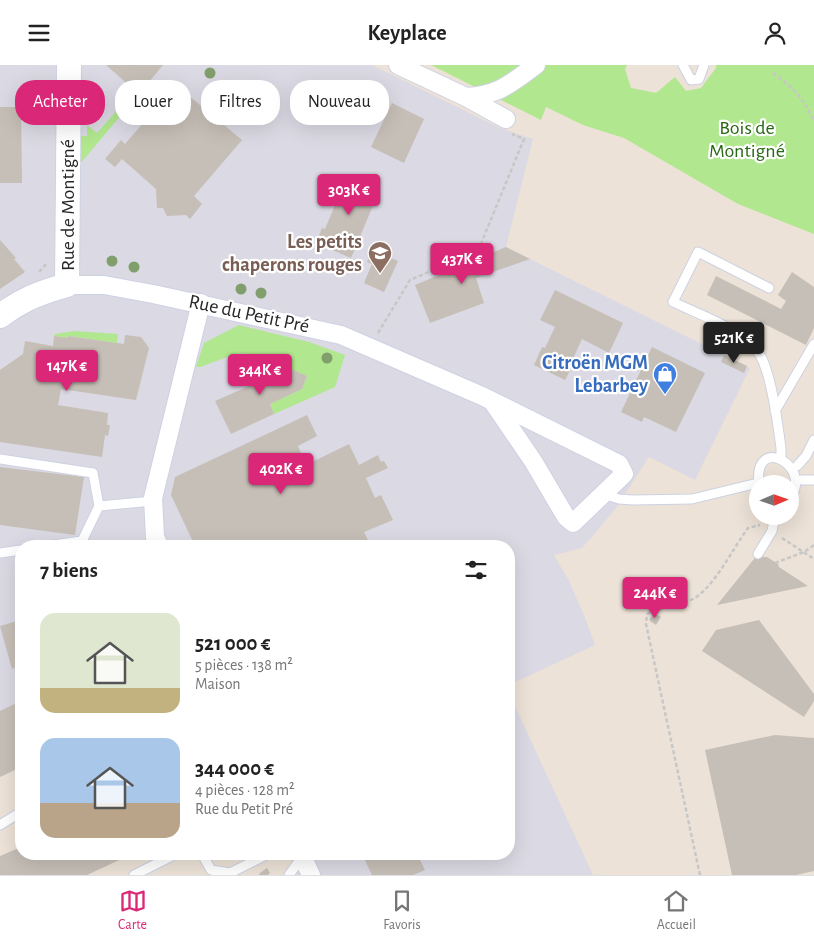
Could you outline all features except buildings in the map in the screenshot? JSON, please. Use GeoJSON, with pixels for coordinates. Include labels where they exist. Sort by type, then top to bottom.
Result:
{"type":"FeatureCollection","features":[{"type":"Feature","properties":{"kind":"street","name":"Rue de Montigné"},"geometry":{"type":"LineString","coordinates":[[67,285],[69,65]]}},
{"type":"Feature","properties":{"kind":"street"},"geometry":{"type":"LineString","coordinates":[[398,65],[466,97],[506,119]]}},
{"type":"Feature","properties":{"kind":"street"},"geometry":{"type":"LineString","coordinates":[[466,97],[490,94],[499,90],[536,65]]}},
{"type":"Feature","properties":{"kind":"street","name":"Rue du Petit Pré"},"geometry":{"type":"LineString","coordinates":[[0,316],[26,299],[67,285],[104,285],[201,303],[341,335],[492,401],[619,464],[624,474],[573,523],[566,517],[492,401]]}},
{"type":"Feature","properties":{"kind":"street"},"geometry":{"type":"LineString","coordinates":[[156,540],[153,501],[201,303]]}},
{"type":"Feature","properties":{"kind":"street"},"geometry":{"type":"LineString","coordinates":[[301,860],[311,875]]}},
{"type":"Feature","properties":{"kind":"lane"},"geometry":{"type":"LineString","coordinates":[[682,65],[691,80],[699,79],[704,65]]}},
{"type":"Feature","properties":{"kind":"lane"},"geometry":{"type":"LineString","coordinates":[[769,288],[698,253],[673,302],[738,333],[759,352],[768,376],[781,457]]}},
{"type":"Feature","properties":{"kind":"lane"},"geometry":{"type":"LineString","coordinates":[[775,411],[814,344]]}},
{"type":"Feature","properties":{"kind":"lane"},"geometry":{"type":"LineString","coordinates":[[797,466],[806,456],[814,440]]}},
{"type":"Feature","properties":{"kind":"lane"},"geometry":{"type":"LineString","coordinates":[[759,475],[763,465],[768,460],[781,457],[787,458],[797,466],[801,475],[799,488]]}},
{"type":"Feature","properties":{"kind":"lane"},"geometry":{"type":"LineString","coordinates":[[0,459],[93,473],[100,506],[83,540]]}},
{"type":"Feature","properties":{"kind":"lane"},"geometry":{"type":"LineString","coordinates":[[801,480],[814,480]]}},
{"type":"Feature","properties":{"kind":"lane"},"geometry":{"type":"LineString","coordinates":[[603,493],[619,499],[633,500],[692,499],[749,486]]}},
{"type":"Feature","properties":{"kind":"lane"},"geometry":{"type":"LineString","coordinates":[[100,506],[153,501]]}},
{"type":"Feature","properties":{"kind":"lane"},"geometry":{"type":"LineString","coordinates":[[758,554],[772,531],[773,525]]}},
{"type":"Feature","properties":{"kind":"lane"},"geometry":{"type":"LineString","coordinates":[[0,553],[15,551]]}},
{"type":"Feature","properties":{"kind":"lane"},"geometry":{"type":"LineString","coordinates":[[0,825],[15,816]]}},
{"type":"Feature","properties":{"kind":"lane"},"geometry":{"type":"LineString","coordinates":[[134,875],[164,860]]}},
{"type":"Feature","properties":{"kind":"lane"},"geometry":{"type":"LineString","coordinates":[[206,860],[211,869],[230,873],[256,860]]}},
{"type":"Feature","properties":{"kind":"lane"},"geometry":{"type":"LineString","coordinates":[[289,875],[296,860]]}},
{"type":"Feature","properties":{"kind":"path"},"geometry":{"type":"LineString","coordinates":[[773,73],[796,91],[808,108],[814,121]]}},
{"type":"Feature","properties":{"kind":"path"},"geometry":{"type":"LineString","coordinates":[[370,347],[410,280],[478,251],[524,139],[504,129],[506,119]]}},
{"type":"Feature","properties":{"kind":"path"},"geometry":{"type":"LineString","coordinates":[[700,875],[646,624],[647,614],[659,608],[692,600],[710,585],[738,541]]}},
{"type":"Feature","properties":{"kind":"path"},"geometry":{"type":"LineString","coordinates":[[776,563],[804,553],[814,545]]}},
{"type":"Feature","properties":{"kind":"shaded area"},"geometry":{"type":"Polygon","coordinates":[[[0,65],[372,65],[500,128],[533,139],[506,247],[750,368],[695,480],[649,457],[614,511],[582,548],[554,555],[569,581],[595,645],[515,682],[515,540],[15,540],[15,770],[0,777],[0,65]]]}},
{"type":"Feature","properties":{"kind":"shaded area"},"geometry":{"type":"Polygon","coordinates":[[[515,706],[593,875],[298,875],[291,860],[515,860],[515,706]]]}},
{"type":"Feature","properties":{"kind":"green space","name":"Bois de Montigné"},"geometry":{"type":"Polygon","coordinates":[[[431,65],[627,65],[625,69],[631,88],[656,93],[675,77],[686,91],[701,88],[716,68],[716,65],[814,65],[814,234],[738,204],[624,138],[583,125],[546,107],[541,120],[431,65]]]}},
{"type":"Feature","properties":{"kind":"green space"},"geometry":{"type":"Polygon","coordinates":[[[115,113],[115,122],[79,165],[80,125],[81,136],[87,136],[87,125],[97,133],[115,113]]]}},
{"type":"Feature","properties":{"kind":"green space"},"geometry":{"type":"Polygon","coordinates":[[[239,325],[309,342],[345,355],[335,387],[274,414],[270,404],[302,389],[307,376],[263,357],[244,354],[232,355],[196,367],[204,343],[239,325]]]}},
{"type":"Feature","properties":{"kind":"green space"},"geometry":{"type":"Polygon","coordinates":[[[74,331],[118,334],[117,343],[69,336],[68,338],[54,336],[55,334],[74,331]]]}},
{"type":"Feature","properties":{"kind":"place","name":"Les petits chaperons rouges"},"geometry":{"type":"Point","coordinates":[380,274]}},
{"type":"Feature","properties":{"kind":"place","name":"Citroën MGM Lebarbey"},"geometry":{"type":"Point","coordinates":[665,395]}}]}
